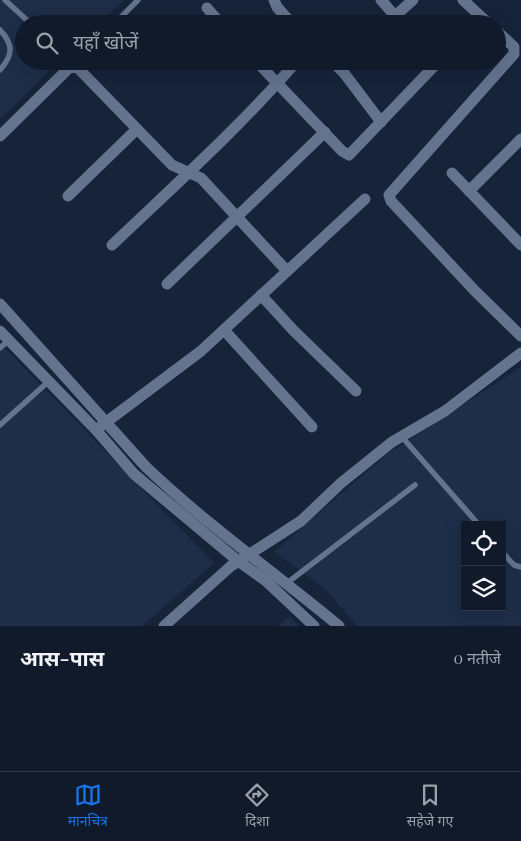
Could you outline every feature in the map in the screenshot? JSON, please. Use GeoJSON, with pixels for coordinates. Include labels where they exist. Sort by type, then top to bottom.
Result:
{"type":"FeatureCollection","features":[{"type":"Feature","properties":{"kind":"street"},"geometry":{"type":"LineString","coordinates":[[274,0],[284,15]]}},
{"type":"Feature","properties":{"kind":"street"},"geometry":{"type":"LineString","coordinates":[[381,0],[394,15]]}},
{"type":"Feature","properties":{"kind":"street"},"geometry":{"type":"LineString","coordinates":[[396,15],[413,0]]}},
{"type":"Feature","properties":{"kind":"street"},"geometry":{"type":"LineString","coordinates":[[463,0],[476,15]]}},
{"type":"Feature","properties":{"kind":"street"},"geometry":{"type":"LineString","coordinates":[[206,8],[213,15]]}},
{"type":"Feature","properties":{"kind":"street"},"geometry":{"type":"LineString","coordinates":[[506,39],[514,47],[514,54],[506,63]]}},
{"type":"Feature","properties":{"kind":"street"},"geometry":{"type":"LineString","coordinates":[[0,136],[67,70]]}},
{"type":"Feature","properties":{"kind":"street"},"geometry":{"type":"LineString","coordinates":[[80,70],[172,165],[201,178],[287,271]]}},
{"type":"Feature","properties":{"kind":"street"},"geometry":{"type":"LineString","coordinates":[[264,70],[342,151],[349,155],[430,70]]}},
{"type":"Feature","properties":{"kind":"street"},"geometry":{"type":"LineString","coordinates":[[112,245],[240,123],[289,70]]}},
{"type":"Feature","properties":{"kind":"street"},"geometry":{"type":"LineString","coordinates":[[343,70],[381,122]]}},
{"type":"Feature","properties":{"kind":"street"},"geometry":{"type":"LineString","coordinates":[[500,70],[388,195],[391,201],[475,291],[521,336]]}},
{"type":"Feature","properties":{"kind":"street"},"geometry":{"type":"LineString","coordinates":[[68,196],[137,129]]}},
{"type":"Feature","properties":{"kind":"street"},"geometry":{"type":"LineString","coordinates":[[167,284],[325,132]]}},
{"type":"Feature","properties":{"kind":"street"},"geometry":{"type":"LineString","coordinates":[[469,191],[521,139]]}},
{"type":"Feature","properties":{"kind":"street"},"geometry":{"type":"LineString","coordinates":[[452,173],[521,245]]}},
{"type":"Feature","properties":{"kind":"street"},"geometry":{"type":"LineString","coordinates":[[96,431],[201,351],[365,200]]}},
{"type":"Feature","properties":{"kind":"street"},"geometry":{"type":"LineString","coordinates":[[261,295],[293,330],[356,390]]}},
{"type":"Feature","properties":{"kind":"street"},"geometry":{"type":"LineString","coordinates":[[0,304],[146,467],[314,626]]}},
{"type":"Feature","properties":{"kind":"street"},"geometry":{"type":"LineString","coordinates":[[224,330],[312,427]]}},
{"type":"Feature","properties":{"kind":"street"},"geometry":{"type":"LineString","coordinates":[[0,331],[96,431],[134,474],[243,558],[287,583],[339,626]]}},
{"type":"Feature","properties":{"kind":"street"},"geometry":{"type":"LineString","coordinates":[[164,626],[231,566],[301,521],[341,483],[392,442],[445,411],[521,353]]}},
{"type":"Feature","properties":{"kind":"lane"},"geometry":{"type":"LineString","coordinates":[[5,0],[21,15]]}},
{"type":"Feature","properties":{"kind":"lane"},"geometry":{"type":"LineString","coordinates":[[123,15],[138,0]]}},
{"type":"Feature","properties":{"kind":"lane"},"geometry":{"type":"LineString","coordinates":[[0,30],[10,44],[11,54],[0,70]]}},
{"type":"Feature","properties":{"kind":"lane"},"geometry":{"type":"LineString","coordinates":[[0,348],[9,340]]}},
{"type":"Feature","properties":{"kind":"lane"},"geometry":{"type":"LineString","coordinates":[[0,425],[49,381]]}},
{"type":"Feature","properties":{"kind":"lane"},"geometry":{"type":"LineString","coordinates":[[402,436],[475,521]]}},
{"type":"Feature","properties":{"kind":"lane"},"geometry":{"type":"LineString","coordinates":[[287,583],[415,485]]}},
{"type":"Feature","properties":{"kind":"lane"},"geometry":{"type":"LineString","coordinates":[[506,556],[514,565],[521,567]]}},
{"type":"Feature","properties":{"kind":"shaded area"},"geometry":{"type":"Polygon","coordinates":[[[0,0],[124,0],[108,15],[15,15],[15,70],[51,70],[0,119],[0,0]]]}},
{"type":"Feature","properties":{"kind":"shaded area"},"geometry":{"type":"Polygon","coordinates":[[[0,343],[214,563],[142,626],[0,626],[0,343]]]}},
{"type":"Feature","properties":{"kind":"shaded area"},"geometry":{"type":"Polygon","coordinates":[[[521,367],[521,626],[357,626],[325,589],[274,552],[387,454],[521,367]]]}},
{"type":"Feature","properties":{"kind":"shaded area"},"geometry":{"type":"Polygon","coordinates":[[[290,616],[299,626],[278,626],[290,616]]]}}]}
